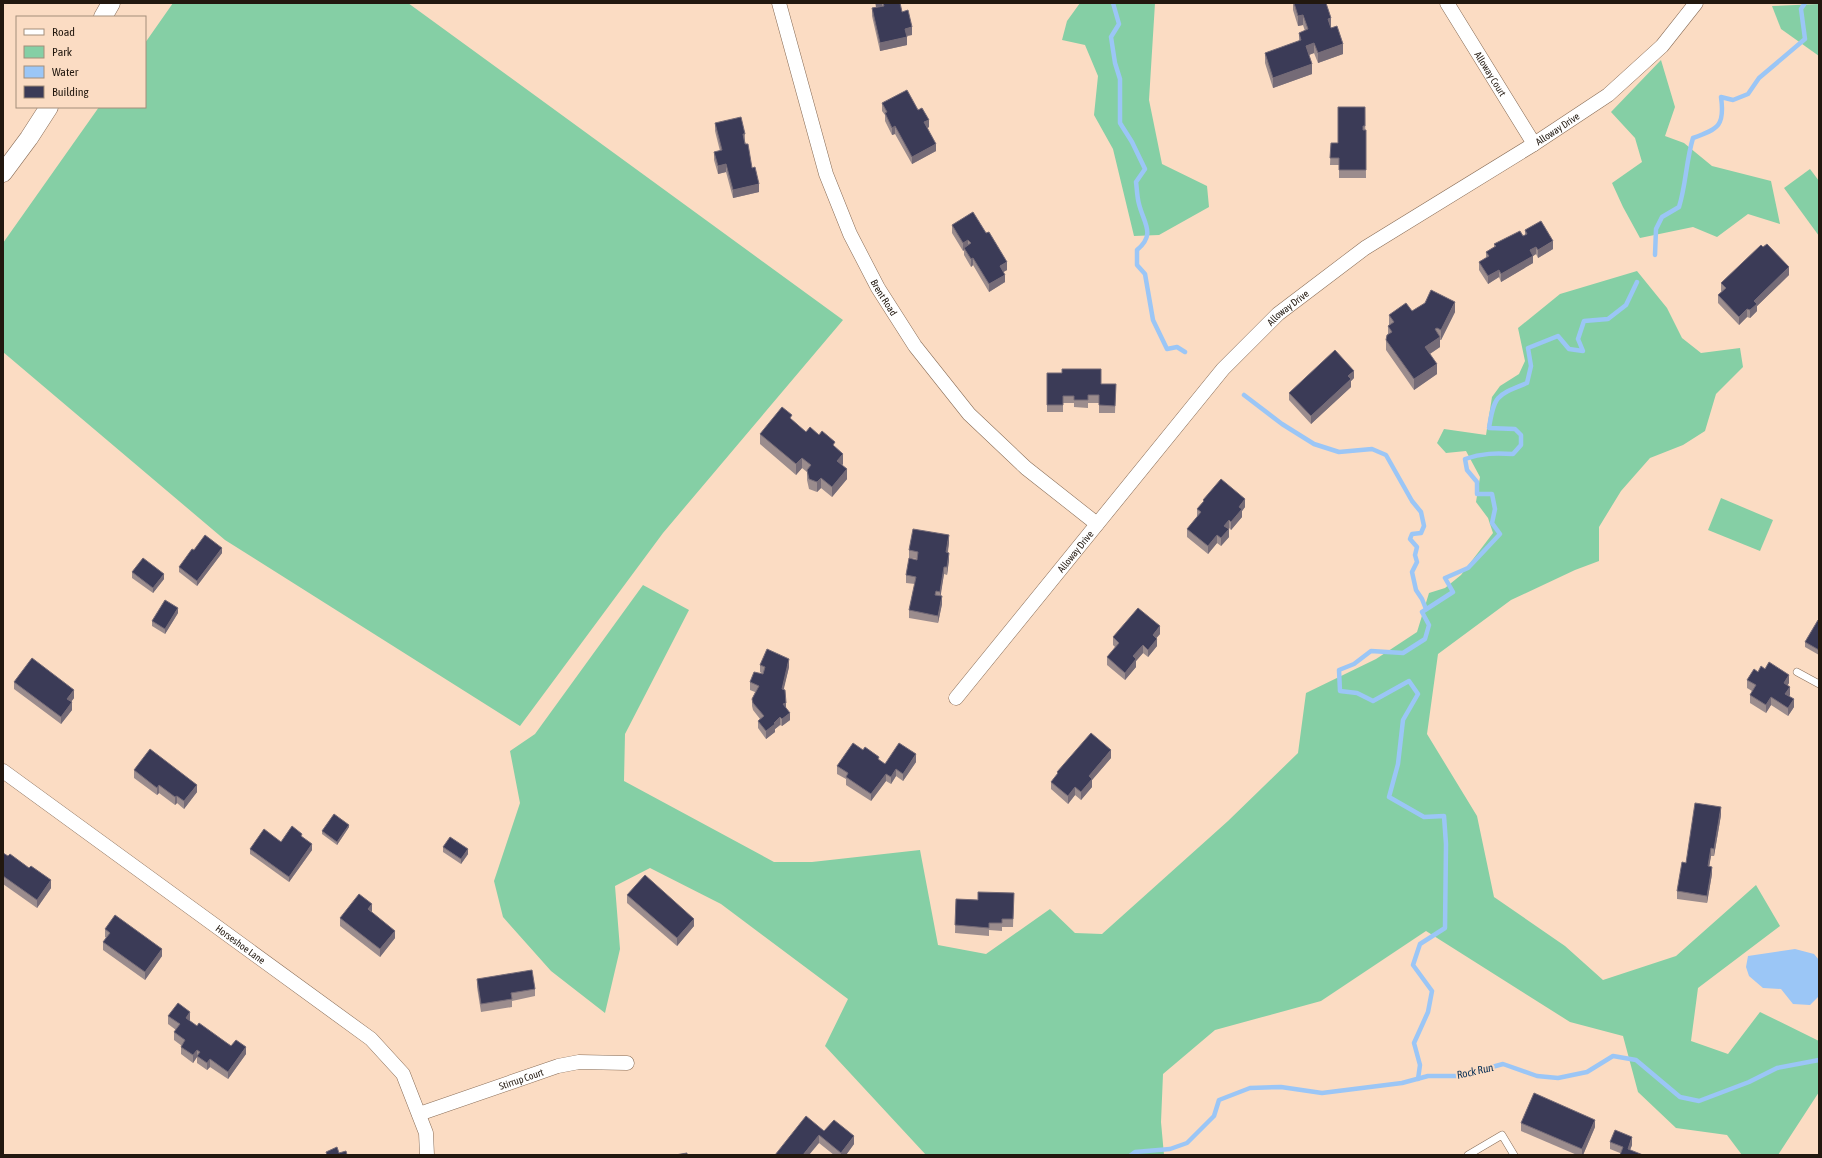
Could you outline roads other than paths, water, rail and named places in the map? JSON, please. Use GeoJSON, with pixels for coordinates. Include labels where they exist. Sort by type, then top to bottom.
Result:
{"type":"FeatureCollection","features":[{"type":"Feature","properties":{"kind":"street"},"geometry":{"type":"LineString","coordinates":[[104,16],[111,3]]}},
{"type":"Feature","properties":{"kind":"street","name":"Brent Road"},"geometry":{"type":"LineString","coordinates":[[779,3],[826,174],[850,234],[878,288],[915,346],[969,414],[1026,468],[1097,524]]}},
{"type":"Feature","properties":{"kind":"street","name":"Alloway Court"},"geometry":{"type":"LineString","coordinates":[[1447,3],[1534,144]]}},
{"type":"Feature","properties":{"kind":"street","name":"Alloway Drive"},"geometry":{"type":"LineString","coordinates":[[956,698],[1222,369],[1278,314],[1365,248],[1534,144],[1608,95],[1662,46],[1696,3]]}},
{"type":"Feature","properties":{"kind":"street"},"geometry":{"type":"LineString","coordinates":[[3,173],[29,138],[48,108]]}},
{"type":"Feature","properties":{"kind":"street","name":"Horseshoe Lane"},"geometry":{"type":"LineString","coordinates":[[3,771],[371,1039],[403,1074],[426,1133],[427,1155]]}},
{"type":"Feature","properties":{"kind":"street","name":"Stirrup Court"},"geometry":{"type":"LineString","coordinates":[[419,1114],[558,1066],[579,1062],[627,1063]]}},
{"type":"Feature","properties":{"kind":"lane"},"geometry":{"type":"LineString","coordinates":[[1797,672],[1819,684]]}},
{"type":"Feature","properties":{"kind":"lane"},"geometry":{"type":"LineString","coordinates":[[1468,1155],[1502,1135],[1514,1155]]}},
{"type":"Feature","properties":{"kind":"water"},"geometry":{"type":"Polygon","coordinates":[[[1795,949],[1814,954],[1819,960],[1819,996],[1810,1005],[1793,1004],[1781,989],[1763,988],[1749,976],[1746,967],[1748,956],[1795,949]]]}},
{"type":"Feature","properties":{"kind":"waterway"},"geometry":{"type":"LineString","coordinates":[[1113,3],[1119,24],[1111,37],[1115,63],[1120,79],[1120,123],[1132,142],[1145,169],[1136,182],[1138,201],[1147,228],[1146,239],[1137,250],[1137,265],[1145,274],[1153,320],[1167,349],[1177,347],[1185,352]]}},
{"type":"Feature","properties":{"kind":"waterway"},"geometry":{"type":"LineString","coordinates":[[1655,255],[1656,229],[1662,217],[1679,207],[1693,138],[1709,132],[1718,125],[1722,114],[1721,97],[1733,100],[1748,94],[1759,78],[1805,39],[1801,9],[1805,3]]}},
{"type":"Feature","properties":{"kind":"waterway"},"geometry":{"type":"LineString","coordinates":[[1418,1079],[1420,1065],[1414,1043],[1428,1012],[1432,991],[1413,965],[1420,944],[1445,928],[1446,844],[1444,816],[1424,817],[1389,797],[1398,764],[1403,720],[1418,694],[1409,681],[1373,701],[1357,693],[1340,691],[1339,670],[1354,664],[1371,651],[1403,653],[1425,639],[1429,625],[1422,612],[1453,592],[1445,578],[1468,568],[1500,534],[1492,523],[1495,509],[1492,494],[1477,494],[1477,482],[1467,470],[1465,459],[1489,454],[1513,454],[1521,445],[1521,435],[1515,429],[1489,428],[1495,402],[1509,390],[1527,383],[1531,366],[1528,348],[1558,336],[1569,349],[1583,351],[1578,339],[1584,321],[1608,319],[1626,305],[1637,282]]}},
{"type":"Feature","properties":{"kind":"waterway"},"geometry":{"type":"LineString","coordinates":[[1244,395],[1282,424],[1314,444],[1339,452],[1372,449],[1386,455],[1412,501],[1421,512],[1424,526],[1421,533],[1412,534],[1410,539],[1417,547],[1415,555],[1417,562],[1412,572],[1416,590],[1426,609]]}},
{"type":"Feature","properties":{"kind":"waterway","name":"Rock Run"},"geometry":{"type":"LineString","coordinates":[[1131,1155],[1135,1152],[1170,1149],[1187,1143],[1214,1116],[1219,1100],[1250,1088],[1281,1087],[1322,1093],[1402,1083],[1428,1076],[1459,1076],[1503,1064],[1537,1076],[1558,1078],[1587,1072],[1613,1056],[1636,1060],[1680,1097],[1699,1101],[1749,1082],[1777,1068],[1819,1060]]}}]}
